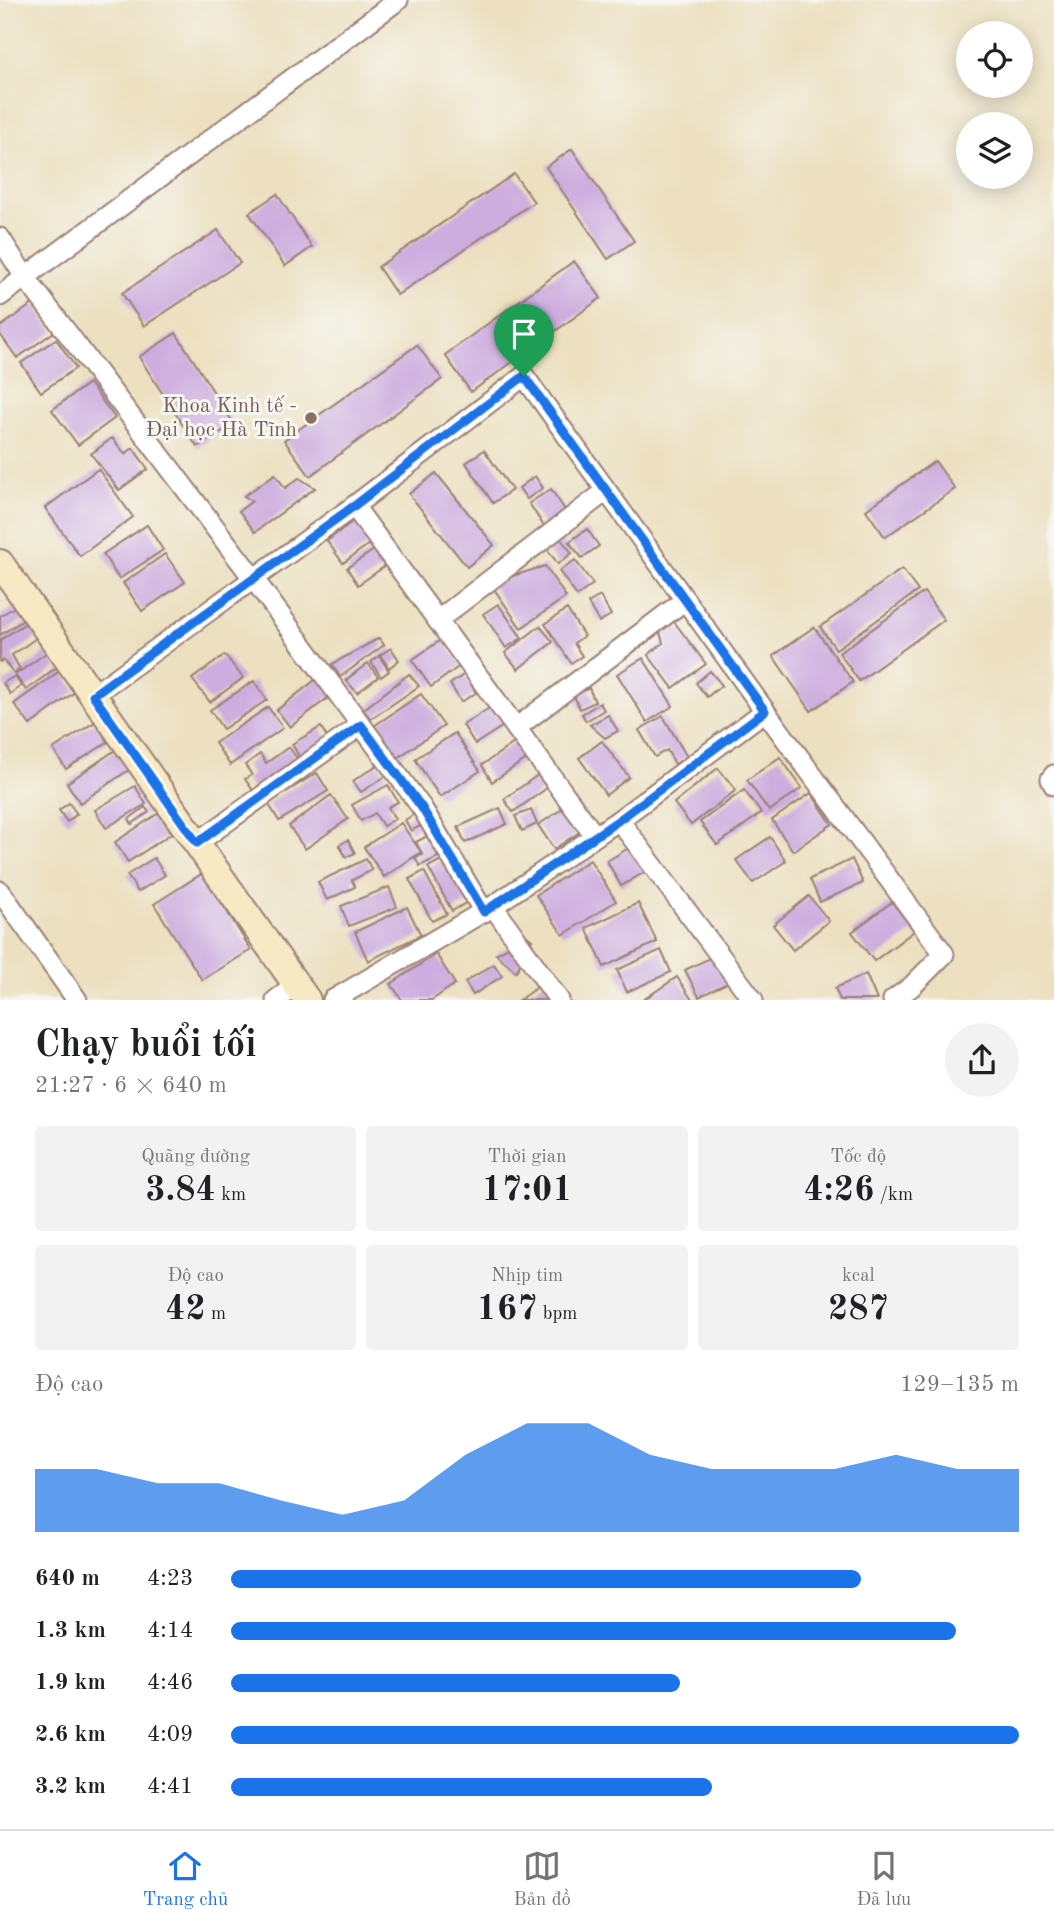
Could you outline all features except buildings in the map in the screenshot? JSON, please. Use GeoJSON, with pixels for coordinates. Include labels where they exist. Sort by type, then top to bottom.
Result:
{"type":"FeatureCollection","features":[{"type":"Feature","properties":{"kind":"main road"},"geometry":{"type":"LineString","coordinates":[[0,563],[197,843],[294,995]]}},
{"type":"Feature","properties":{"kind":"street"},"geometry":{"type":"LineString","coordinates":[[0,296],[398,0]]}},
{"type":"Feature","properties":{"kind":"street"},"geometry":{"type":"LineString","coordinates":[[0,239],[25,277],[253,578],[422,808],[488,909],[559,999]]}},
{"type":"Feature","properties":{"kind":"street"},"geometry":{"type":"LineString","coordinates":[[93,695],[354,506],[524,376],[944,954],[911,987],[893,999]]}},
{"type":"Feature","properties":{"kind":"street"},"geometry":{"type":"LineString","coordinates":[[438,620],[606,491]]}},
{"type":"Feature","properties":{"kind":"street"},"geometry":{"type":"LineString","coordinates":[[354,506],[595,836]]}},
{"type":"Feature","properties":{"kind":"street"},"geometry":{"type":"LineString","coordinates":[[516,727],[685,600]]}},
{"type":"Feature","properties":{"kind":"street"},"geometry":{"type":"LineString","coordinates":[[333,999],[488,909],[619,820],[765,711]]}},
{"type":"Feature","properties":{"kind":"street"},"geometry":{"type":"LineString","coordinates":[[197,843],[361,725]]}},
{"type":"Feature","properties":{"kind":"street"},"geometry":{"type":"LineString","coordinates":[[1054,775],[1051,779],[1054,785]]}},
{"type":"Feature","properties":{"kind":"street"},"geometry":{"type":"LineString","coordinates":[[619,820],[753,999]]}},
{"type":"Feature","properties":{"kind":"street"},"geometry":{"type":"LineString","coordinates":[[0,891],[77,999]]}},
{"type":"Feature","properties":{"kind":"place","name":"Khoa Kinh tế - Đại học Hà Tĩnh"},"geometry":{"type":"Point","coordinates":[311,418]}},
{"type":"Feature","properties":{"kind":"route"},"geometry":{"type":"LineString","coordinates":[[524,376],[765,711],[619,820],[484,912],[422,808],[361,725],[197,843],[93,695],[354,506],[524,376]]}}]}
